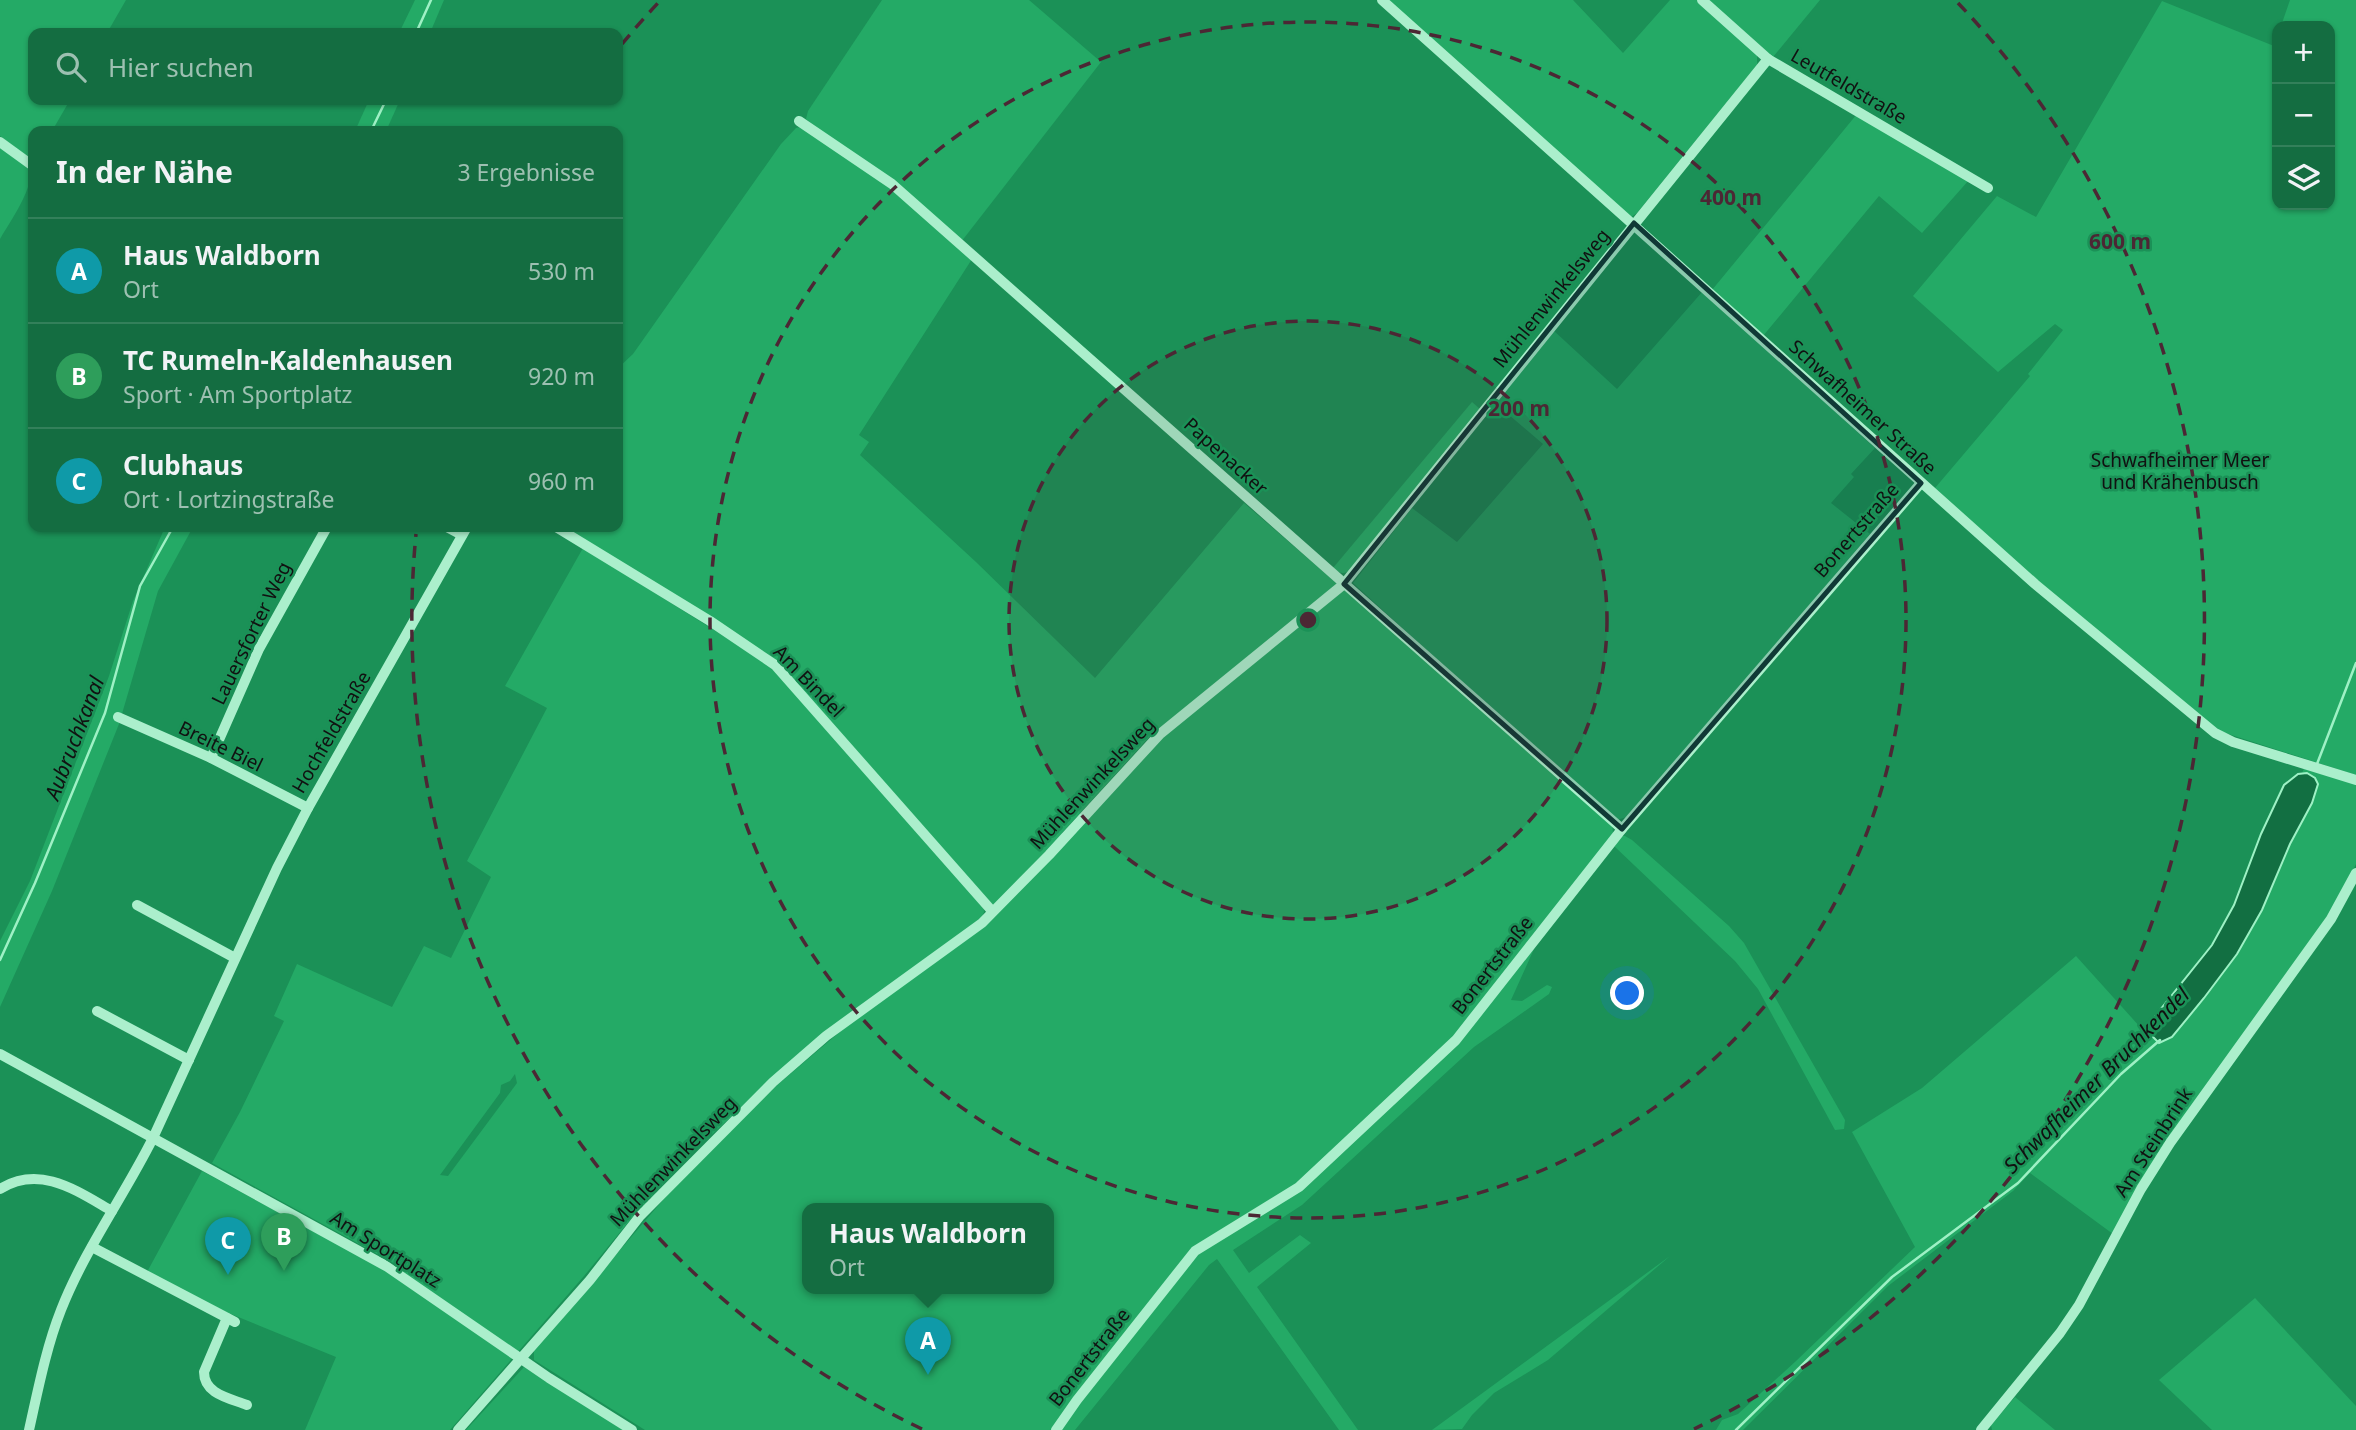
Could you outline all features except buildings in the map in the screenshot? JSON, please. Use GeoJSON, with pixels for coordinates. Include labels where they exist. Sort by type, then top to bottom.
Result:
{"type":"FeatureCollection","features":[{"type":"Feature","properties":{"kind":"street","name":"Schwafheimer Straße"},"geometry":{"type":"LineString","coordinates":[[1382,0],[2035,584],[2215,733],[2233,742],[2356,780]]}},
{"type":"Feature","properties":{"kind":"street","name":"Leutfeldstraße"},"geometry":{"type":"LineString","coordinates":[[1702,0],[1768,60],[1988,188]]}},
{"type":"Feature","properties":{"kind":"street","name":"Mühlenwinkelsweg"},"geometry":{"type":"LineString","coordinates":[[458,1430],[590,1280],[640,1216],[774,1082],[826,1036],[982,923],[1049,855],[1160,734],[1344,584],[1768,60]]}},
{"type":"Feature","properties":{"kind":"street","name":"Papenacker"},"geometry":{"type":"LineString","coordinates":[[799,121],[892,184],[1622,829]]}},
{"type":"Feature","properties":{"kind":"street"},"geometry":{"type":"LineString","coordinates":[[0,142],[28,162]]}},
{"type":"Feature","properties":{"kind":"street","name":"Bonertstraße"},"geometry":{"type":"LineString","coordinates":[[1056,1430],[1195,1251],[1299,1187],[1455,1040],[1622,829],[1921,483]]}},
{"type":"Feature","properties":{"kind":"street","name":"Lauersforter Weg"},"geometry":{"type":"LineString","coordinates":[[211,758],[259,649],[324,532]]}},
{"type":"Feature","properties":{"kind":"street","name":"Hochfeldstraße"},"geometry":{"type":"LineString","coordinates":[[29,1430],[48,1348],[61,1309],[92,1247],[133,1179],[308,808],[464,532]]}},
{"type":"Feature","properties":{"kind":"street","name":"Am Bindel"},"geometry":{"type":"LineString","coordinates":[[564,532],[710,621],[775,666],[992,911]]}},
{"type":"Feature","properties":{"kind":"street","name":"Breite Biel"},"geometry":{"type":"LineString","coordinates":[[118,717],[211,758],[308,808]]}},
{"type":"Feature","properties":{"kind":"street","name":"Am Steinbrink"},"geometry":{"type":"LineString","coordinates":[[1980,1430],[2060,1333],[2170,1143],[2330,919],[2356,873]]}},
{"type":"Feature","properties":{"kind":"street"},"geometry":{"type":"LineString","coordinates":[[137,905],[235,958]]}},
{"type":"Feature","properties":{"kind":"street"},"geometry":{"type":"LineString","coordinates":[[97,1011],[189,1060]]}},
{"type":"Feature","properties":{"kind":"street","name":"Am Sportplatz"},"geometry":{"type":"LineString","coordinates":[[0,1054],[386,1266],[632,1430]]}},
{"type":"Feature","properties":{"kind":"street"},"geometry":{"type":"LineString","coordinates":[[0,1189],[23,1180],[43,1179],[73,1189],[112,1211]]}},
{"type":"Feature","properties":{"kind":"street"},"geometry":{"type":"LineString","coordinates":[[92,1247],[231,1320],[204,1372],[204,1380],[211,1390],[247,1405]]}},
{"type":"Feature","properties":{"kind":"highlighted area"},"geometry":{"type":"Polygon","coordinates":[[[1634,223],[1921,483],[1622,829],[1344,584],[1634,223]]]}},
{"type":"Feature","properties":{"kind":"green space"},"geometry":{"type":"Polygon","coordinates":[[[0,0],[126,0],[110,28],[28,28],[28,105],[67,105],[55,126],[28,126],[28,157],[0,136],[0,0]]]}},
{"type":"Feature","properties":{"kind":"green space"},"geometry":{"type":"Polygon","coordinates":[[[415,0],[444,0],[432,28],[401,28],[415,0]]]}},
{"type":"Feature","properties":{"kind":"green space"},"geometry":{"type":"Polygon","coordinates":[[[882,0],[1029,0],[1101,62],[961,242],[806,119],[808,111],[882,0]]]}},
{"type":"Feature","properties":{"kind":"green space"},"geometry":{"type":"Polygon","coordinates":[[[1386,0],[1573,0],[1623,53],[1670,0],[1698,0],[1757,54],[1757,65],[1631,217],[1386,0]]]}},
{"type":"Feature","properties":{"kind":"green space"},"geometry":{"type":"Polygon","coordinates":[[[1709,0],[1820,0],[1773,57],[1709,0]]]}},
{"type":"Feature","properties":{"kind":"green space","name":"Schwafheimer Meer und Krähenbusch"},"geometry":{"type":"Polygon","coordinates":[[[2290,0],[2356,0],[2356,775],[2219,731],[2037,580],[1935,488],[2030,376],[2028,374],[2063,330],[2055,324],[1998,372],[1913,296],[1997,196],[2036,217],[2162,1],[2272,45],[2272,210],[2335,210],[2335,21],[2283,21],[2290,0]]]}},
{"type":"Feature","properties":{"kind":"green space"},"geometry":{"type":"Polygon","coordinates":[[[367,105],[398,105],[388,126],[357,126],[367,105]]]}},
{"type":"Feature","properties":{"kind":"green space"},"geometry":{"type":"Polygon","coordinates":[[[1857,114],[1969,180],[1922,233],[1879,196],[1763,336],[1712,290],[1857,114]]]}},
{"type":"Feature","properties":{"kind":"green space"},"geometry":{"type":"Polygon","coordinates":[[[800,127],[886,183],[972,259],[859,435],[869,442],[860,455],[976,562],[1095,678],[1244,503],[1612,822],[1613,833],[1492,998],[1534,949],[1511,1000],[1522,1001],[1547,985],[1552,987],[1549,994],[1474,1047],[1302,1205],[1233,1250],[1249,1273],[1300,1235],[1311,1243],[1257,1287],[1358,1430],[1339,1430],[1217,1259],[1209,1265],[1075,1430],[645,1430],[534,1360],[534,1350],[675,1186],[776,1086],[848,1025],[999,912],[777,661],[572,532],[623,532],[623,363],[633,354],[781,144],[800,127]],[[1152,734],[1062,833],[1065,837],[1159,734],[1152,734]]]}},
{"type":"Feature","properties":{"kind":"green space"},"geometry":{"type":"Polygon","coordinates":[[[0,147],[28,167],[28,187],[0,239],[0,147]]]}},
{"type":"Feature","properties":{"kind":"green space"},"geometry":{"type":"Polygon","coordinates":[[[1703,291],[1875,448],[1851,474],[1854,477],[1831,503],[1870,534],[1627,817],[1613,821],[1353,583],[1412,508],[1457,542],[1543,444],[1495,403],[1553,330],[1617,389],[1703,291]]]}},
{"type":"Feature","properties":{"kind":"green space"},"geometry":{"type":"Polygon","coordinates":[[[1472,402],[1480,409],[1352,569],[1342,573],[1333,568],[1472,402]]]}},
{"type":"Feature","properties":{"kind":"green space"},"geometry":{"type":"Polygon","coordinates":[[[163,532],[190,532],[158,591],[119,724],[52,891],[0,1007],[0,941],[30,881],[109,676],[133,601],[163,532]]]}},
{"type":"Feature","properties":{"kind":"green space"},"geometry":{"type":"Polygon","coordinates":[[[583,548],[749,652],[773,670],[983,903],[984,912],[982,917],[813,1042],[697,1148],[635,1214],[450,1430],[305,1430],[336,1357],[226,1312],[147,1272],[202,1171],[396,1276],[399,1266],[212,1163],[284,1021],[274,1016],[297,964],[392,1007],[424,946],[451,958],[491,877],[467,861],[547,708],[505,686],[583,548]],[[515,1074],[510,1081],[501,1085],[500,1093],[440,1175],[448,1176],[517,1083],[515,1074]]]}},
{"type":"Feature","properties":{"kind":"green space"},"geometry":{"type":"Polygon","coordinates":[[[2304,768],[2356,784],[2356,864],[2326,918],[2183,1118],[2113,1234],[2030,1173],[2013,1191],[1888,1286],[1743,1430],[1716,1430],[1722,1420],[1738,1414],[1796,1361],[1915,1247],[1852,1132],[1922,1088],[2076,956],[2150,1038],[2180,1011],[2261,889],[2304,768]]]}},
{"type":"Feature","properties":{"kind":"green space"},"geometry":{"type":"Polygon","coordinates":[[[1621,836],[1632,840],[1729,926],[1744,943],[1845,1120],[1844,1129],[1835,1130],[1758,989],[1735,961],[1614,846],[1621,836]]]}},
{"type":"Feature","properties":{"kind":"green space"},"geometry":{"type":"Polygon","coordinates":[[[1670,1256],[1548,1360],[1494,1393],[1462,1429],[1432,1430],[1670,1256]]]}},
{"type":"Feature","properties":{"kind":"green space"},"geometry":{"type":"Polygon","coordinates":[[[2255,1298],[2356,1406],[2356,1430],[2212,1430],[2159,1380],[2255,1298]]]}},
{"type":"Feature","properties":{"kind":"green space"},"geometry":{"type":"Polygon","coordinates":[[[524,1367],[624,1430],[466,1430],[524,1367]]]}},
{"type":"Feature","properties":{"kind":"green space"},"geometry":{"type":"Polygon","coordinates":[[[2015,1397],[2055,1430],[1992,1430],[1991,1425],[2015,1397]]]}},
{"type":"Feature","properties":{"kind":"shaded area"},"geometry":{"type":"Polygon","coordinates":[[[2307,773],[2315,778],[2318,784],[2312,803],[2290,844],[2262,910],[2237,954],[2204,998],[2172,1037],[2159,1043],[2150,1034],[2152,1020],[2212,945],[2234,905],[2261,834],[2284,785],[2298,774],[2307,773]]]}},
{"type":"Feature","properties":{"kind":"waterway"},"geometry":{"type":"LineString","coordinates":[[418,28],[431,0]]}},
{"type":"Feature","properties":{"kind":"waterway"},"geometry":{"type":"LineString","coordinates":[[373,126],[384,105]]}},
{"type":"Feature","properties":{"kind":"waterway","name":"Aubruchkanal"},"geometry":{"type":"LineString","coordinates":[[0,960],[105,713],[140,586],[170,532]]}},
{"type":"Feature","properties":{"kind":"waterway","name":"Schwafheimer Bruchkendel"},"geometry":{"type":"LineString","coordinates":[[2317,764],[2356,663]]}},
{"type":"Feature","properties":{"kind":"waterway","name":"Schwafheimer Bruchkendel"},"geometry":{"type":"LineString","coordinates":[[1736,1430],[1892,1277],[2018,1183],[2121,1074],[2160,1040]]}},
{"type":"Feature","properties":{"kind":"place","name":"TC Rumeln-Kaldenhausen"},"geometry":{"type":"Point","coordinates":[284,1271]}},
{"type":"Feature","properties":{"kind":"place","name":"Clubhaus"},"geometry":{"type":"Point","coordinates":[228,1275]}},
{"type":"Feature","properties":{"kind":"place","name":"Haus Waldborn"},"geometry":{"type":"Point","coordinates":[928,1375]}}]}
